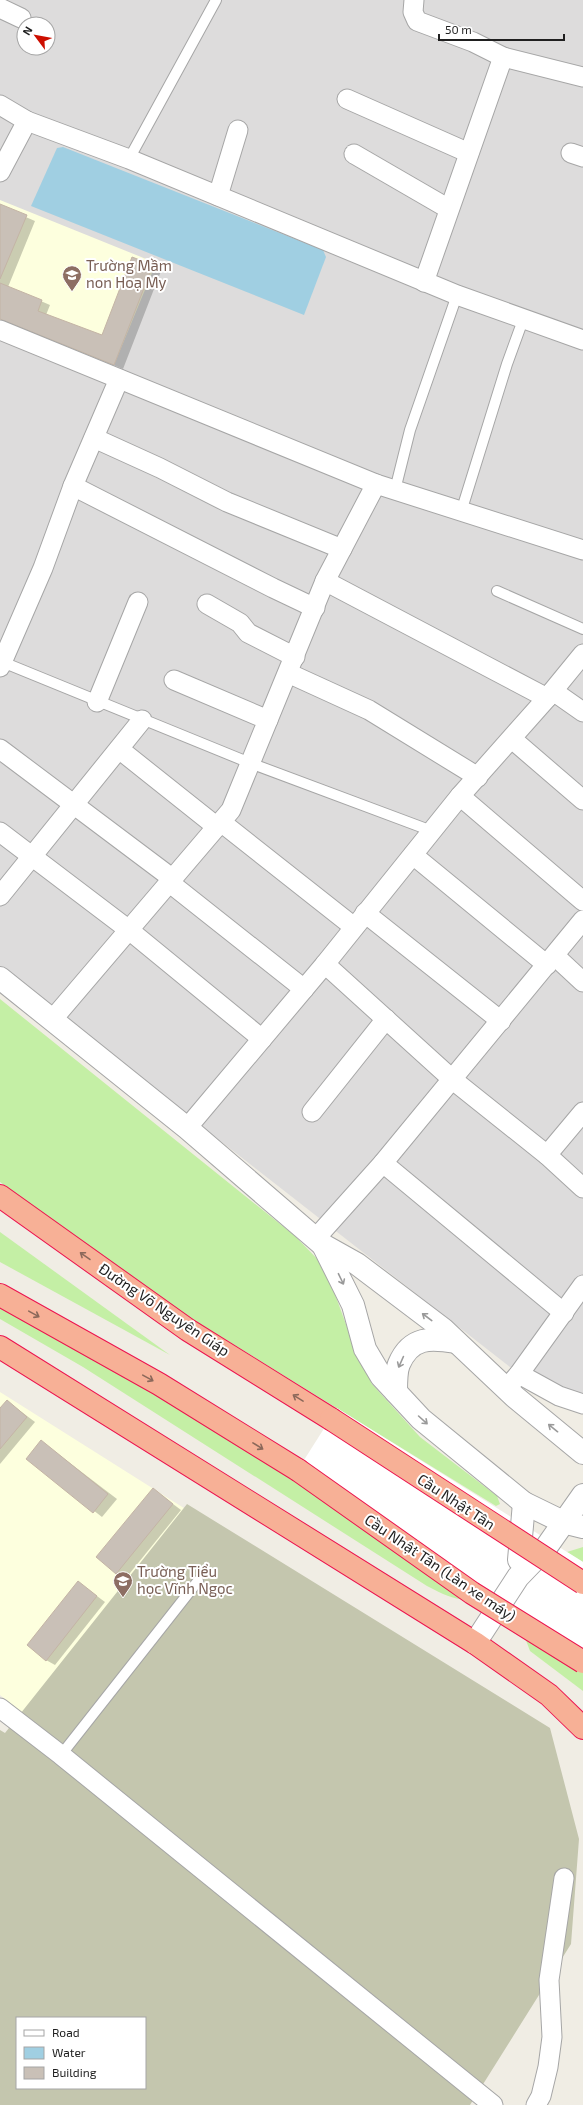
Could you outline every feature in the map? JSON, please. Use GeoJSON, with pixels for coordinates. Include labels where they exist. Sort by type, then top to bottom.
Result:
{"type":"FeatureCollection","features":[{"type":"Feature","properties":{"kind":"highway","name":"Đường Võ Nguyên Giáp"},"geometry":{"type":"LineString","coordinates":[[0,1196],[188,1330],[331,1419]]}},
{"type":"Feature","properties":{"kind":"highway"},"geometry":{"type":"LineString","coordinates":[[0,1295],[159,1384],[298,1470],[583,1652]]}},
{"type":"Feature","properties":{"kind":"highway"},"geometry":{"type":"LineString","coordinates":[[1,1349],[475,1643],[549,1695],[583,1728]]}},
{"type":"Feature","properties":{"kind":"highway"},"geometry":{"type":"LineString","coordinates":[[331,1419],[583,1572]]}},
{"type":"Feature","properties":{"kind":"highway","name":"Cầu Nhật Tân"},"geometry":{"type":"LineString","coordinates":[[331,1419],[508,1536],[583,1583]]}},
{"type":"Feature","properties":{"kind":"highway","name":"Cầu Nhật Tân (Làn xe máy)"},"geometry":{"type":"LineString","coordinates":[[298,1470],[472,1593],[583,1662]]}},
{"type":"Feature","properties":{"kind":"street"},"geometry":{"type":"LineString","coordinates":[[414,0],[413,12],[418,21],[473,42],[503,57],[583,77]]}},
{"type":"Feature","properties":{"kind":"street"},"geometry":{"type":"LineString","coordinates":[[0,8],[18,16]]}},
{"type":"Feature","properties":{"kind":"street"},"geometry":{"type":"LineString","coordinates":[[424,282],[503,57]]}},
{"type":"Feature","properties":{"kind":"street"},"geometry":{"type":"LineString","coordinates":[[347,99],[469,153]]}},
{"type":"Feature","properties":{"kind":"street"},"geometry":{"type":"LineString","coordinates":[[0,105],[27,121],[129,159],[424,282],[523,320],[583,340]]}},
{"type":"Feature","properties":{"kind":"street"},"geometry":{"type":"LineString","coordinates":[[0,172],[27,121]]}},
{"type":"Feature","properties":{"kind":"street"},"geometry":{"type":"LineString","coordinates":[[218,196],[238,130]]}},
{"type":"Feature","properties":{"kind":"street"},"geometry":{"type":"LineString","coordinates":[[354,154],[449,209]]}},
{"type":"Feature","properties":{"kind":"street"},"geometry":{"type":"LineString","coordinates":[[0,330],[376,484],[583,550]]}},
{"type":"Feature","properties":{"kind":"street"},"geometry":{"type":"LineString","coordinates":[[1,664],[43,568],[73,486],[119,379]]}},
{"type":"Feature","properties":{"kind":"street"},"geometry":{"type":"LineString","coordinates":[[94,438],[160,468],[227,502],[342,549]]}},
{"type":"Feature","properties":{"kind":"street"},"geometry":{"type":"LineString","coordinates":[[52,1020],[231,810],[325,581],[376,484]]}},
{"type":"Feature","properties":{"kind":"street"},"geometry":{"type":"LineString","coordinates":[[73,486],[315,608]]}},
{"type":"Feature","properties":{"kind":"street"},"geometry":{"type":"LineString","coordinates":[[325,581],[583,712]]}},
{"type":"Feature","properties":{"kind":"street"},"geometry":{"type":"LineString","coordinates":[[97,702],[138,602]]}},
{"type":"Feature","properties":{"kind":"street"},"geometry":{"type":"LineString","coordinates":[[207,604],[240,623],[248,633],[291,665],[370,710],[478,777]]}},
{"type":"Feature","properties":{"kind":"street"},"geometry":{"type":"LineString","coordinates":[[187,1128],[325,964],[460,796],[512,739],[583,654]]}},
{"type":"Feature","properties":{"kind":"street"},"geometry":{"type":"LineString","coordinates":[[174,680],[268,720]]}},
{"type":"Feature","properties":{"kind":"street"},"geometry":{"type":"LineString","coordinates":[[0,896],[142,720]]}},
{"type":"Feature","properties":{"kind":"street"},"geometry":{"type":"LineString","coordinates":[[512,739],[583,800]]}},
{"type":"Feature","properties":{"kind":"street"},"geometry":{"type":"LineString","coordinates":[[0,749],[171,881],[304,989]]}},
{"type":"Feature","properties":{"kind":"street"},"geometry":{"type":"LineString","coordinates":[[119,749],[219,824],[359,920],[501,1022]]}},
{"type":"Feature","properties":{"kind":"street"},"geometry":{"type":"LineString","coordinates":[[460,796],[583,901]]}},
{"type":"Feature","properties":{"kind":"street"},"geometry":{"type":"LineString","coordinates":[[0,832],[130,930],[262,1039]]}},
{"type":"Feature","properties":{"kind":"street"},"geometry":{"type":"LineString","coordinates":[[413,855],[550,961],[583,982]]}},
{"type":"Feature","properties":{"kind":"street"},"geometry":{"type":"LineString","coordinates":[[319,1242],[501,1022],[583,920]]}},
{"type":"Feature","properties":{"kind":"street"},"geometry":{"type":"LineString","coordinates":[[325,964],[453,1080],[547,1155],[583,1188]]}},
{"type":"Feature","properties":{"kind":"street"},"geometry":{"type":"LineString","coordinates":[[0,978],[187,1128],[319,1242],[358,1264],[443,1330],[456,1342],[513,1382],[583,1453]]}},
{"type":"Feature","properties":{"kind":"street"},"geometry":{"type":"LineString","coordinates":[[312,1112],[386,1019]]}},
{"type":"Feature","properties":{"kind":"street"},"geometry":{"type":"LineString","coordinates":[[547,1155],[583,1112]]}},
{"type":"Feature","properties":{"kind":"street"},"geometry":{"type":"LineString","coordinates":[[383,1163],[564,1313]]}},
{"type":"Feature","properties":{"kind":"street"},"geometry":{"type":"LineString","coordinates":[[319,1242],[354,1305],[365,1349],[381,1376],[421,1419],[524,1503],[573,1525]]}},
{"type":"Feature","properties":{"kind":"street"},"geometry":{"type":"LineString","coordinates":[[513,1382],[583,1285]]}},
{"type":"Feature","properties":{"kind":"street"},"geometry":{"type":"LineString","coordinates":[[396,1392],[398,1365],[408,1350],[420,1340],[438,1339],[456,1342]]}},
{"type":"Feature","properties":{"kind":"street"},"geometry":{"type":"LineString","coordinates":[[513,1382],[583,1404]]}},
{"type":"Feature","properties":{"kind":"street"},"geometry":{"type":"LineString","coordinates":[[475,1643],[518,1577],[545,1549],[573,1525],[583,1495]]}},
{"type":"Feature","properties":{"kind":"street"},"geometry":{"type":"LineString","coordinates":[[518,1577],[524,1503]]}},
{"type":"Feature","properties":{"kind":"street"},"geometry":{"type":"LineString","coordinates":[[0,1708],[61,1755],[493,2105]]}},
{"type":"Feature","properties":{"kind":"street"},"geometry":{"type":"LineString","coordinates":[[536,2105],[541,2096],[548,2067],[552,2036],[550,1980],[564,1878]]}},
{"type":"Feature","properties":{"kind":"lane"},"geometry":{"type":"LineString","coordinates":[[129,159],[216,0]]}},
{"type":"Feature","properties":{"kind":"lane"},"geometry":{"type":"LineString","coordinates":[[395,490],[410,430],[457,295]]}},
{"type":"Feature","properties":{"kind":"lane"},"geometry":{"type":"LineString","coordinates":[[461,512],[507,364],[523,320]]}},
{"type":"Feature","properties":{"kind":"lane"},"geometry":{"type":"LineString","coordinates":[[498,591],[583,629]]}},
{"type":"Feature","properties":{"kind":"lane"},"geometry":{"type":"LineString","coordinates":[[1,664],[250,763],[432,832]]}},
{"type":"Feature","properties":{"kind":"lane"},"geometry":{"type":"LineString","coordinates":[[61,1755],[198,1581]]}},
{"type":"Feature","properties":{"kind":"shaded area"},"geometry":{"type":"Polygon","coordinates":[[[0,0],[583,0],[583,1394],[519,1374],[0,969],[0,0]]]}},
{"type":"Feature","properties":{"kind":"shaded area","name":"Trường Mầm non Hoạ My"},"geometry":{"type":"Polygon","coordinates":[[[0,200],[156,263],[114,365],[0,321],[0,200]]]}},
{"type":"Feature","properties":{"kind":"shaded area","name":"Trường Tiểu học Vĩnh Ngọc"},"geometry":{"type":"Polygon","coordinates":[[[0,1392],[271,1563],[135,1803],[0,1695],[0,1392]]]}},
{"type":"Feature","properties":{"kind":"shaded area"},"geometry":{"type":"Polygon","coordinates":[[[187,1504],[550,1728],[579,1839],[571,1944],[470,2105],[0,2105],[0,1730],[5,1733],[187,1504]]]}},
{"type":"Feature","properties":{"kind":"green space"},"geometry":{"type":"Polygon","coordinates":[[[0,999],[295,1236],[325,1267],[351,1338],[372,1384],[420,1437],[497,1496],[500,1504],[496,1506],[192,1319],[0,1182],[0,999]]]}},
{"type":"Feature","properties":{"kind":"green space"},"geometry":{"type":"Polygon","coordinates":[[[0,1232],[170,1355],[0,1262],[0,1232]]]}},
{"type":"Feature","properties":{"kind":"green space"},"geometry":{"type":"Polygon","coordinates":[[[0,1306],[298,1470],[481,1598],[453,1598],[427,1586],[83,1367],[0,1319],[0,1306]]]}},
{"type":"Feature","properties":{"kind":"green space"},"geometry":{"type":"Polygon","coordinates":[[[583,1547],[583,1562],[567,1552],[583,1547]]]}},
{"type":"Feature","properties":{"kind":"green space"},"geometry":{"type":"Polygon","coordinates":[[[519,1622],[583,1663],[583,1691],[530,1651],[519,1622]]]}},
{"type":"Feature","properties":{"kind":"water"},"geometry":{"type":"Polygon","coordinates":[[[63,147],[323,250],[326,257],[304,315],[31,206],[57,148],[63,147]]]}},
{"type":"Feature","properties":{"kind":"pier"},"geometry":{"type":"Polygon","coordinates":[[[337,1408],[583,1562],[583,1663],[292,1479],[337,1408]]]}},
{"type":"Feature","properties":{"kind":"building"},"geometry":{"type":"Polygon","coordinates":[[[0,204],[27,215],[0,279],[0,204]]]}},
{"type":"Feature","properties":{"kind":"building"},"geometry":{"type":"Polygon","coordinates":[[[132,257],[153,265],[114,365],[0,319],[0,283],[42,300],[38,311],[102,335],[132,257]]]}},
{"type":"Feature","properties":{"kind":"building"},"geometry":{"type":"Polygon","coordinates":[[[7,1400],[27,1417],[0,1449],[0,1408],[7,1400]]]}},
{"type":"Feature","properties":{"kind":"building"},"geometry":{"type":"Polygon","coordinates":[[[41,1440],[108,1494],[93,1513],[26,1459],[41,1440]]]}},
{"type":"Feature","properties":{"kind":"building"},"geometry":{"type":"Polygon","coordinates":[[[153,1488],[173,1504],[116,1574],[96,1557],[153,1488]]]}},
{"type":"Feature","properties":{"kind":"building"},"geometry":{"type":"Polygon","coordinates":[[[78,1581],[97,1596],[46,1661],[27,1645],[78,1581]]]}},
{"type":"Feature","properties":{"kind":"place","name":"Trường Mầm non Hoạ My"},"geometry":{"type":"Point","coordinates":[72,292]}},
{"type":"Feature","properties":{"kind":"place","name":"Trường Tiểu học Vĩnh Ngọc"},"geometry":{"type":"Point","coordinates":[123,1598]}}]}
